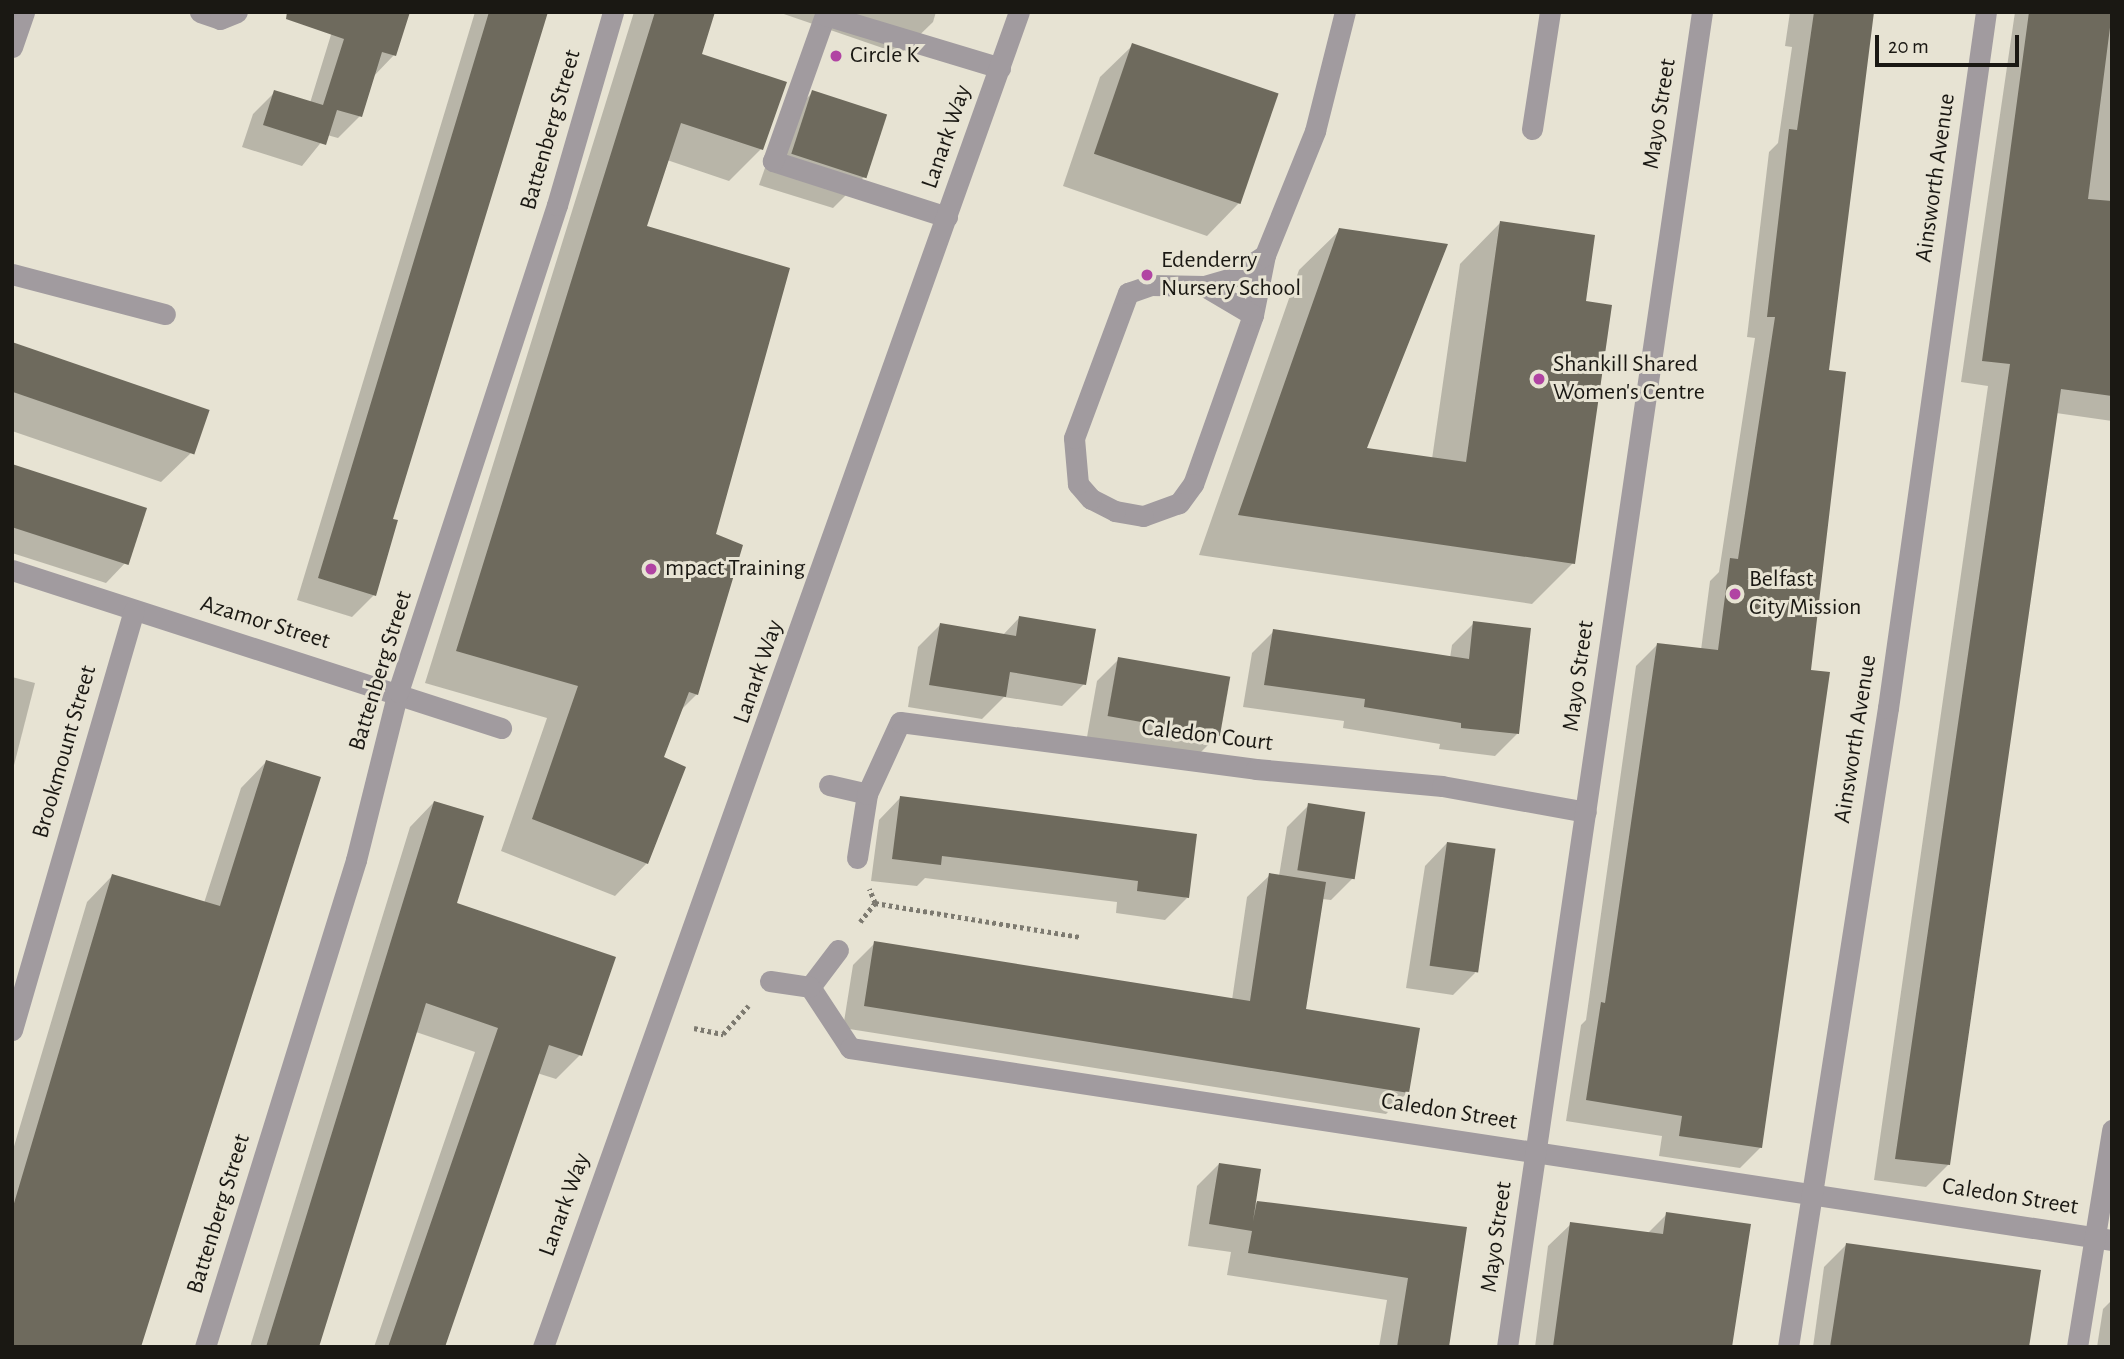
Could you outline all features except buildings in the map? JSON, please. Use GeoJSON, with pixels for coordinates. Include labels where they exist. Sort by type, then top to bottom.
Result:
{"type":"FeatureCollection","features":[{"type":"Feature","properties":{"kind":"street"},"geometry":{"type":"LineString","coordinates":[[12,47],[24,12]]}},
{"type":"Feature","properties":{"kind":"street"},"geometry":{"type":"LineString","coordinates":[[200,12],[220,19],[237,12]]}},
{"type":"Feature","properties":{"kind":"street","name":"Battenberg Street"},"geometry":{"type":"LineString","coordinates":[[205,1347],[356,860],[398,692],[557,205],[613,12]]}},
{"type":"Feature","properties":{"kind":"street","name":"Lanark Way"},"geometry":{"type":"LineString","coordinates":[[543,1347],[1019,12]]}},
{"type":"Feature","properties":{"kind":"street"},"geometry":{"type":"LineString","coordinates":[[1265,255],[1229,279],[1204,286],[1151,285],[1128,293],[1074,438],[1078,484],[1091,499],[1115,511],[1143,516],[1179,503],[1196,481],[1253,315],[1265,255],[1315,131],[1345,12]]}},
{"type":"Feature","properties":{"kind":"street"},"geometry":{"type":"LineString","coordinates":[[1532,129],[1550,12]]}},
{"type":"Feature","properties":{"kind":"street","name":"Mayo Street"},"geometry":{"type":"LineString","coordinates":[[1507,1347],[1702,12]]}},
{"type":"Feature","properties":{"kind":"street","name":"Ainsworth Avenue"},"geometry":{"type":"LineString","coordinates":[[1788,1347],[1888,708],[1986,12]]}},
{"type":"Feature","properties":{"kind":"street"},"geometry":{"type":"LineString","coordinates":[[947,217],[773,161],[825,15],[1000,68]]}},
{"type":"Feature","properties":{"kind":"street"},"geometry":{"type":"LineString","coordinates":[[12,274],[165,314]]}},
{"type":"Feature","properties":{"kind":"street"},"geometry":{"type":"LineString","coordinates":[[1204,286],[1253,315]]}},
{"type":"Feature","properties":{"kind":"street","name":"Azamor Street"},"geometry":{"type":"LineString","coordinates":[[12,570],[398,692],[501,728]]}},
{"type":"Feature","properties":{"kind":"street","name":"Brookmount Street"},"geometry":{"type":"LineString","coordinates":[[12,1030],[134,610]]}},
{"type":"Feature","properties":{"kind":"street","name":"Caledon Court"},"geometry":{"type":"LineString","coordinates":[[858,858],[867,794],[900,722],[1256,769],[1442,786],[1586,812]]}},
{"type":"Feature","properties":{"kind":"street"},"geometry":{"type":"LineString","coordinates":[[829,785],[867,794]]}},
{"type":"Feature","properties":{"kind":"street"},"geometry":{"type":"LineString","coordinates":[[769,981],[810,987],[838,950]]}},
{"type":"Feature","properties":{"kind":"street","name":"Caledon Street"},"geometry":{"type":"LineString","coordinates":[[810,987],[850,1048],[1811,1192],[2103,1239]]}},
{"type":"Feature","properties":{"kind":"street"},"geometry":{"type":"LineString","coordinates":[[2077,1347],[2103,1239],[2112,1130]]}},
{"type":"Feature","properties":{"kind":"path"},"geometry":{"type":"LineString","coordinates":[[858,858],[875,903]]}},
{"type":"Feature","properties":{"kind":"path"},"geometry":{"type":"LineString","coordinates":[[875,903],[1082,937]]}},
{"type":"Feature","properties":{"kind":"path"},"geometry":{"type":"LineString","coordinates":[[838,950],[875,903]]}},
{"type":"Feature","properties":{"kind":"path"},"geometry":{"type":"LineString","coordinates":[[710,1032],[723,1034],[769,981]]}},
{"type":"Feature","properties":{"kind":"place","name":"Circle K"},"geometry":{"type":"Point","coordinates":[836,56]}},
{"type":"Feature","properties":{"kind":"place","name":"Edenderry Nursery School"},"geometry":{"type":"Point","coordinates":[1147,275]}},
{"type":"Feature","properties":{"kind":"place","name":"Shankill Shared Women's Centre"},"geometry":{"type":"Point","coordinates":[1539,379]}},
{"type":"Feature","properties":{"kind":"place","name":"mpact Training"},"geometry":{"type":"Point","coordinates":[651,569]}},
{"type":"Feature","properties":{"kind":"place","name":"Belfast City Mission"},"geometry":{"type":"Point","coordinates":[1735,594]}}]}
